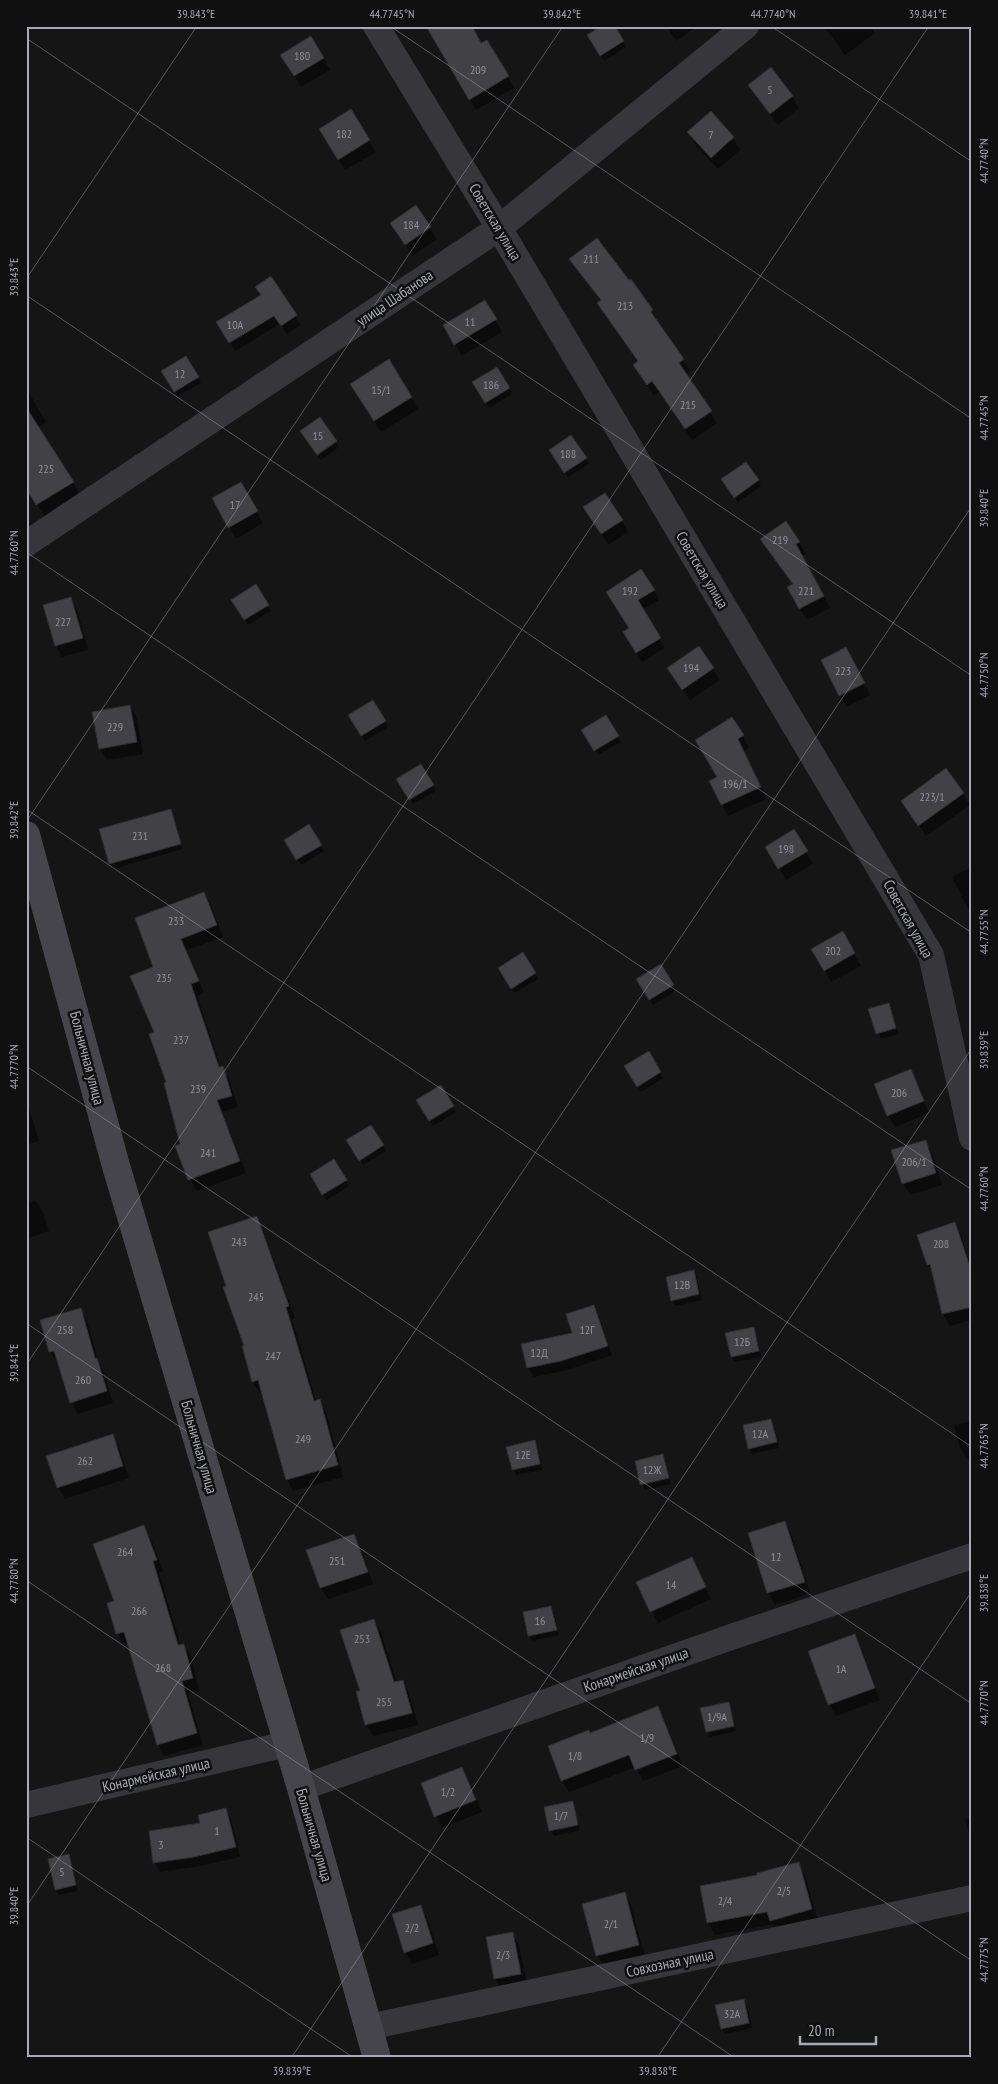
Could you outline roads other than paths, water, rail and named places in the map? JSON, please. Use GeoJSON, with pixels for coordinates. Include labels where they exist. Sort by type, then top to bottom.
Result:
{"type":"FeatureCollection","features":[{"type":"Feature","properties":{"kind":"street","name":"Советская улица"},"geometry":{"type":"LineString","coordinates":[[376,26],[499,228],[931,955],[972,1138]]}},
{"type":"Feature","properties":{"kind":"street","name":"улица Шабанова"},"geometry":{"type":"LineString","coordinates":[[26,544],[499,228],[746,26]]}},
{"type":"Feature","properties":{"kind":"street","name":"Больничная улица"},"geometry":{"type":"LineString","coordinates":[[26,835],[116,1166],[301,1788],[378,2058]]}},
{"type":"Feature","properties":{"kind":"street","name":"Конармейская улица"},"geometry":{"type":"LineString","coordinates":[[301,1788],[737,1635],[972,1556]]}},
{"type":"Feature","properties":{"kind":"street","name":"Конармейская улица"},"geometry":{"type":"LineString","coordinates":[[26,1805],[287,1744]]}},
{"type":"Feature","properties":{"kind":"street","name":"Совхозная улица"},"geometry":{"type":"LineString","coordinates":[[369,2027],[972,1898]]}}]}
